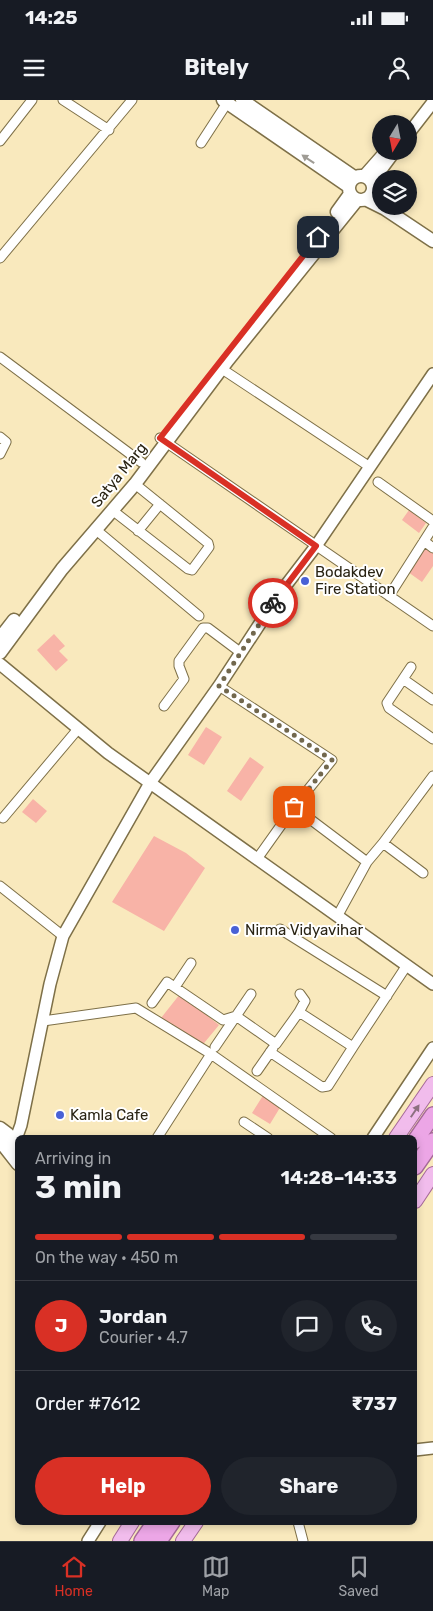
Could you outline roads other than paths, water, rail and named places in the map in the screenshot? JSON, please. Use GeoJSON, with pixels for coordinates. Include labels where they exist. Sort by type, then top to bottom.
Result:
{"type":"FeatureCollection","features":[{"type":"Feature","properties":{"kind":"highway"},"geometry":{"type":"LineString","coordinates":[[417,1138],[433,1115]]}},
{"type":"Feature","properties":{"kind":"highway"},"geometry":{"type":"LineString","coordinates":[[417,1164],[433,1141]]}},
{"type":"Feature","properties":{"kind":"highway"},"geometry":{"type":"LineString","coordinates":[[142,1541],[153,1525]]}},
{"type":"Feature","properties":{"kind":"highway"},"geometry":{"type":"LineString","coordinates":[[159,1541],[170,1525]]}},
{"type":"Feature","properties":{"kind":"main road"},"geometry":{"type":"LineString","coordinates":[[242,100],[363,189],[385,209],[433,241]]}},
{"type":"Feature","properties":{"kind":"main road"},"geometry":{"type":"LineString","coordinates":[[225,102],[363,189]]}},
{"type":"Feature","properties":{"kind":"main road","name":"Satya Marg"},"geometry":{"type":"LineString","coordinates":[[0,653],[62,569],[134,484],[163,440],[269,304],[363,189]]}},
{"type":"Feature","properties":{"kind":"main road"},"geometry":{"type":"LineString","coordinates":[[409,215],[433,231]]}},
{"type":"Feature","properties":{"kind":"main road","name":"Satya Marg"},"geometry":{"type":"LineString","coordinates":[[0,638],[141,462],[163,440],[222,369],[269,304]]}},
{"type":"Feature","properties":{"kind":"main road"},"geometry":{"type":"LineString","coordinates":[[398,1135],[433,1084]]}},
{"type":"Feature","properties":{"kind":"main road"},"geometry":{"type":"LineString","coordinates":[[0,1128],[8,1134],[9,1144],[15,1157]]}},
{"type":"Feature","properties":{"kind":"main road"},"geometry":{"type":"LineString","coordinates":[[417,1198],[433,1174]]}},
{"type":"Feature","properties":{"kind":"main road"},"geometry":{"type":"LineString","coordinates":[[120,1541],[130,1525]]}},
{"type":"Feature","properties":{"kind":"main road"},"geometry":{"type":"LineString","coordinates":[[183,1541],[194,1525]]}},
{"type":"Feature","properties":{"kind":"street"},"geometry":{"type":"LineString","coordinates":[[0,141],[32,100]]}},
{"type":"Feature","properties":{"kind":"street"},"geometry":{"type":"LineString","coordinates":[[63,100],[109,130]]}},
{"type":"Feature","properties":{"kind":"street"},"geometry":{"type":"LineString","coordinates":[[0,258],[109,130],[132,100]]}},
{"type":"Feature","properties":{"kind":"street"},"geometry":{"type":"LineString","coordinates":[[414,115],[426,100]]}},
{"type":"Feature","properties":{"kind":"street"},"geometry":{"type":"LineString","coordinates":[[201,143],[225,102]]}},
{"type":"Feature","properties":{"kind":"street"},"geometry":{"type":"LineString","coordinates":[[418,121],[433,102]]}},
{"type":"Feature","properties":{"kind":"street","name":"Satya Marg"},"geometry":{"type":"LineString","coordinates":[[363,189],[381,160]]}},
{"type":"Feature","properties":{"kind":"street","name":"Satya Marg"},"geometry":{"type":"LineString","coordinates":[[363,189],[388,160]]}},
{"type":"Feature","properties":{"kind":"street"},"geometry":{"type":"LineString","coordinates":[[0,357],[141,462]]}},
{"type":"Feature","properties":{"kind":"street"},"geometry":{"type":"LineString","coordinates":[[222,369],[370,467]]}},
{"type":"Feature","properties":{"kind":"street"},"geometry":{"type":"LineString","coordinates":[[17,1135],[50,984],[63,936],[150,783],[219,686],[280,593],[316,546],[433,374]]}},
{"type":"Feature","properties":{"kind":"street"},"geometry":{"type":"LineString","coordinates":[[0,437],[6,442],[0,454]]}},
{"type":"Feature","properties":{"kind":"street"},"geometry":{"type":"LineString","coordinates":[[163,440],[433,626]]}},
{"type":"Feature","properties":{"kind":"street"},"geometry":{"type":"LineString","coordinates":[[378,482],[433,521]]}},
{"type":"Feature","properties":{"kind":"street"},"geometry":{"type":"LineString","coordinates":[[112,510],[188,569],[192,570],[209,547],[208,543],[134,484]]}},
{"type":"Feature","properties":{"kind":"street"},"geometry":{"type":"LineString","coordinates":[[138,531],[160,504]]}},
{"type":"Feature","properties":{"kind":"street"},"geometry":{"type":"LineString","coordinates":[[389,596],[433,527]]}},
{"type":"Feature","properties":{"kind":"street"},"geometry":{"type":"LineString","coordinates":[[95,529],[199,616]]}},
{"type":"Feature","properties":{"kind":"street"},"geometry":{"type":"LineString","coordinates":[[424,541],[433,548]]}},
{"type":"Feature","properties":{"kind":"street"},"geometry":{"type":"LineString","coordinates":[[164,706],[184,679],[179,661],[203,628],[208,628],[240,652]]}},
{"type":"Feature","properties":{"kind":"street"},"geometry":{"type":"LineString","coordinates":[[0,664],[108,753],[433,984]]}},
{"type":"Feature","properties":{"kind":"street"},"geometry":{"type":"LineString","coordinates":[[410,667],[387,703],[389,708],[433,739]]}},
{"type":"Feature","properties":{"kind":"street"},"geometry":{"type":"LineString","coordinates":[[403,679],[433,700]]}},
{"type":"Feature","properties":{"kind":"street"},"geometry":{"type":"LineString","coordinates":[[219,686],[332,760],[294,807],[257,859]]}},
{"type":"Feature","properties":{"kind":"street"},"geometry":{"type":"LineString","coordinates":[[3,818],[78,729]]}},
{"type":"Feature","properties":{"kind":"street"},"geometry":{"type":"LineString","coordinates":[[338,915],[367,862],[433,776]]}},
{"type":"Feature","properties":{"kind":"street"},"geometry":{"type":"LineString","coordinates":[[294,807],[367,862]]}},
{"type":"Feature","properties":{"kind":"street"},"geometry":{"type":"LineString","coordinates":[[383,843],[423,873]]}},
{"type":"Feature","properties":{"kind":"street"},"geometry":{"type":"LineString","coordinates":[[0,886],[63,936]]}},
{"type":"Feature","properties":{"kind":"street"},"geometry":{"type":"LineString","coordinates":[[280,929],[387,996]]}},
{"type":"Feature","properties":{"kind":"street"},"geometry":{"type":"LineString","coordinates":[[175,987],[191,963]]}},
{"type":"Feature","properties":{"kind":"street"},"geometry":{"type":"LineString","coordinates":[[270,1052],[322,1087],[328,1086],[407,965]]}},
{"type":"Feature","properties":{"kind":"street"},"geometry":{"type":"LineString","coordinates":[[152,1003],[167,982],[223,1020],[236,1016]]}},
{"type":"Feature","properties":{"kind":"street"},"geometry":{"type":"LineString","coordinates":[[159,1135],[251,994]]}},
{"type":"Feature","properties":{"kind":"street"},"geometry":{"type":"LineString","coordinates":[[257,1071],[305,1002],[300,994]]}},
{"type":"Feature","properties":{"kind":"street"},"geometry":{"type":"LineString","coordinates":[[43,1021],[136,1008],[213,1051],[328,1135]]}},
{"type":"Feature","properties":{"kind":"street"},"geometry":{"type":"LineString","coordinates":[[299,1012],[353,1047]]}},
{"type":"Feature","properties":{"kind":"street"},"geometry":{"type":"LineString","coordinates":[[236,1016],[276,1044]]}},
{"type":"Feature","properties":{"kind":"street"},"geometry":{"type":"LineString","coordinates":[[375,1135],[433,1048]]}},
{"type":"Feature","properties":{"kind":"street"},"geometry":{"type":"LineString","coordinates":[[244,1122],[264,1135]]}},
{"type":"Feature","properties":{"kind":"street"},"geometry":{"type":"LineString","coordinates":[[417,1450],[433,1448]]}},
{"type":"Feature","properties":{"kind":"street"},"geometry":{"type":"LineString","coordinates":[[88,1541],[98,1525]]}},
{"type":"Feature","properties":{"kind":"street"},"geometry":{"type":"LineString","coordinates":[[299,1525],[303,1541]]}},
{"type":"Feature","properties":{"kind":"place","name":"Bodakdev Fire Station"},"geometry":{"type":"Point","coordinates":[305,581]}},
{"type":"Feature","properties":{"kind":"place","name":"Nirma Vidyavihar"},"geometry":{"type":"Point","coordinates":[235,930]}},
{"type":"Feature","properties":{"kind":"place","name":"Kamla Cafe"},"geometry":{"type":"Point","coordinates":[60,1115]}}]}
